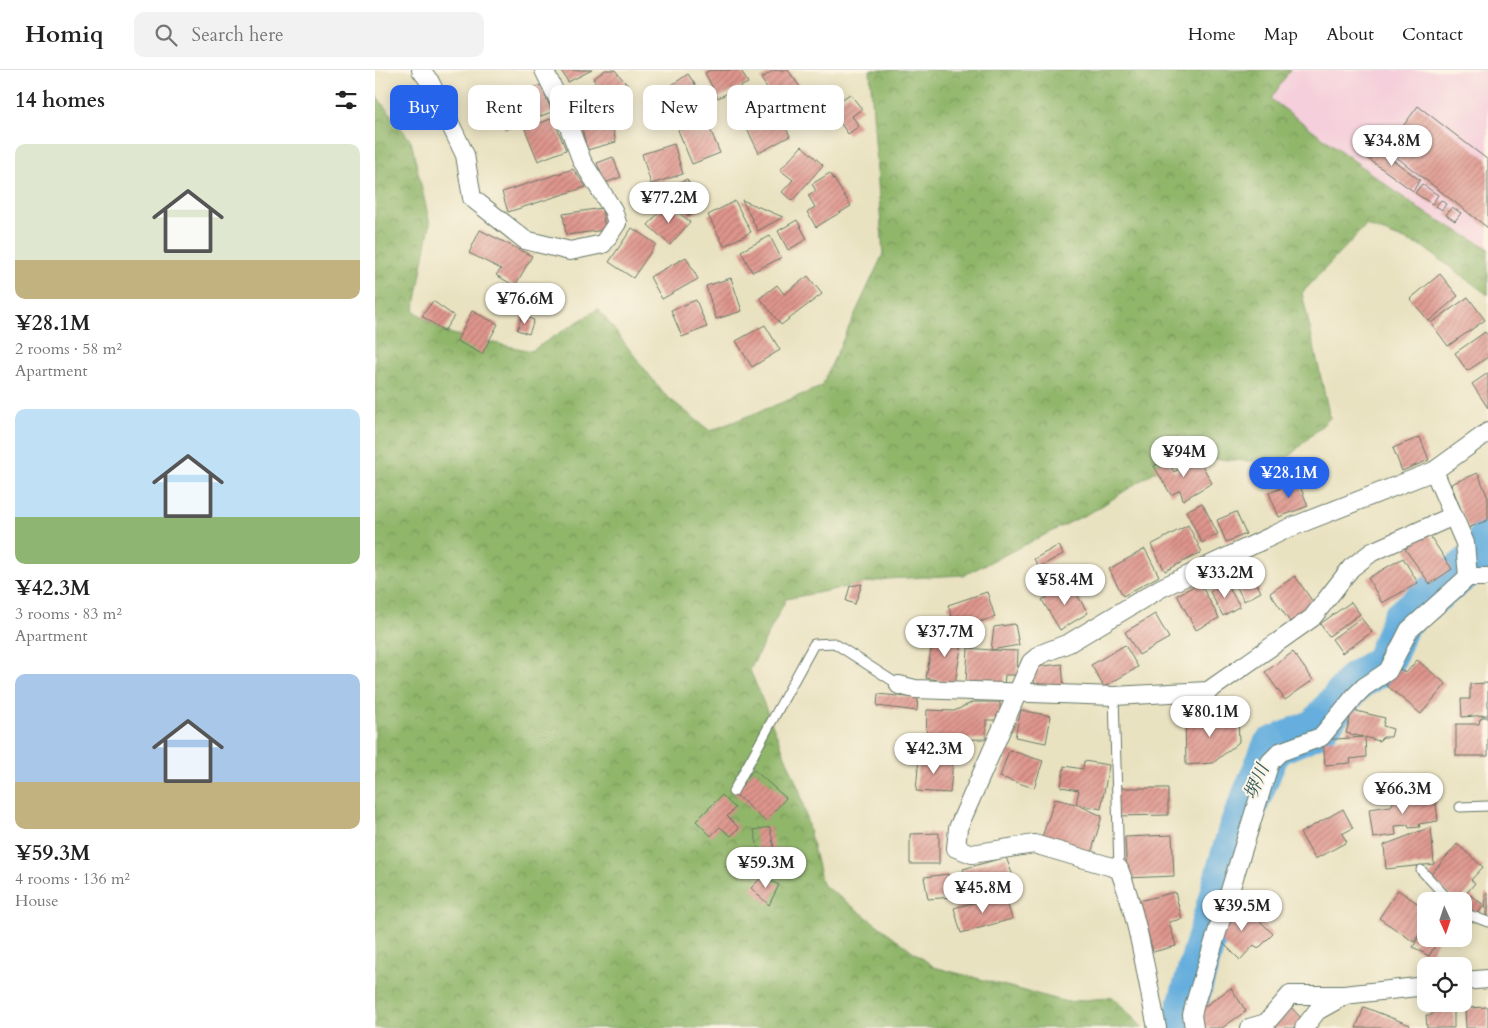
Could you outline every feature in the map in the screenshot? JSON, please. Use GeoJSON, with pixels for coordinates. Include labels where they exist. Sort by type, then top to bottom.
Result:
{"type":"FeatureCollection","features":[{"type":"Feature","properties":{"kind":"street"},"geometry":{"type":"LineString","coordinates":[[421,70],[430,82],[465,154],[472,198],[525,240],[570,251],[603,244],[617,224],[613,210],[582,161],[559,101],[544,70]]}},
{"type":"Feature","properties":{"kind":"street"},"geometry":{"type":"LineString","coordinates":[[1157,1028],[1129,895],[1119,870],[1034,844],[972,854],[956,848],[959,828],[1031,662],[1041,654],[1069,643],[1161,588],[1289,528],[1434,471],[1488,432]]}},
{"type":"Feature","properties":{"kind":"street"},"geometry":{"type":"LineString","coordinates":[[1434,471],[1465,543],[1468,577]]}},
{"type":"Feature","properties":{"kind":"street"},"geometry":{"type":"LineString","coordinates":[[899,685],[915,689],[1114,696],[1208,691],[1312,618],[1351,568],[1372,552],[1453,516]]}},
{"type":"Feature","properties":{"kind":"street"},"geometry":{"type":"LineString","coordinates":[[1194,1028],[1192,1015],[1195,1003],[1270,762],[1279,752],[1321,737],[1364,686],[1388,671],[1409,630],[1468,577],[1488,577]]}},
{"type":"Feature","properties":{"kind":"street"},"geometry":{"type":"LineString","coordinates":[[1472,980],[1488,978]]}},
{"type":"Feature","properties":{"kind":"street"},"geometry":{"type":"LineString","coordinates":[[1249,1028],[1266,1023],[1290,995],[1344,995],[1417,987]]}},
{"type":"Feature","properties":{"kind":"street"},"geometry":{"type":"LineString","coordinates":[[1304,1028],[1317,1011],[1344,995]]}},
{"type":"Feature","properties":{"kind":"lane"},"geometry":{"type":"LineString","coordinates":[[733,792],[814,644],[834,643],[899,685]]}},
{"type":"Feature","properties":{"kind":"lane"},"geometry":{"type":"LineString","coordinates":[[1114,696],[1119,870]]}},
{"type":"Feature","properties":{"kind":"lane"},"geometry":{"type":"LineString","coordinates":[[1460,807],[1488,806]]}},
{"type":"Feature","properties":{"kind":"lane"},"geometry":{"type":"LineString","coordinates":[[1421,870],[1442,892]]}},
{"type":"Feature","properties":{"kind":"lane"},"geometry":{"type":"LineString","coordinates":[[1473,916],[1488,922]]}},
{"type":"Feature","properties":{"kind":"shaded area"},"geometry":{"type":"Polygon","coordinates":[[[1290,70],[1488,70],[1488,248],[1419,209],[1271,99],[1290,70]]]}},
{"type":"Feature","properties":{"kind":"green space"},"geometry":{"type":"Polygon","coordinates":[[[870,70],[1290,70],[1271,99],[1419,209],[1488,248],[1488,295],[1423,247],[1366,225],[1302,293],[1330,418],[1282,463],[1198,458],[1191,448],[1097,509],[964,575],[887,579],[786,599],[750,670],[800,792],[822,884],[934,967],[1067,1002],[1113,997],[1143,1028],[375,1028],[375,94],[390,114],[390,130],[403,130],[411,141],[430,224],[414,311],[444,331],[452,334],[531,351],[598,309],[664,394],[710,431],[821,387],[883,254],[870,70]]]}},
{"type":"Feature","properties":{"kind":"building"},"geometry":{"type":"Polygon","coordinates":[[[561,70],[592,70],[568,82],[561,70]]]}},
{"type":"Feature","properties":{"kind":"building"},"geometry":{"type":"Polygon","coordinates":[[[605,70],[615,70],[627,85],[598,85],[593,79],[605,70]]]}},
{"type":"Feature","properties":{"kind":"building"},"geometry":{"type":"Polygon","coordinates":[[[711,70],[741,70],[748,83],[744,85],[727,85],[727,94],[718,98],[717,85],[711,85],[705,73],[711,70]]]}},
{"type":"Feature","properties":{"kind":"building"},"geometry":{"type":"Polygon","coordinates":[[[774,70],[788,70],[799,85],[765,85],[761,79],[774,70]]]}},
{"type":"Feature","properties":{"kind":"building"},"geometry":{"type":"Polygon","coordinates":[[[688,74],[695,85],[672,85],[688,74]]]}},
{"type":"Feature","properties":{"kind":"building"},"geometry":{"type":"Polygon","coordinates":[[[540,85],[550,107],[550,113],[540,116],[540,85]]]}},
{"type":"Feature","properties":{"kind":"building"},"geometry":{"type":"Polygon","coordinates":[[[850,94],[862,109],[852,116],[859,126],[848,134],[844,128],[844,98],[850,94]]]}},
{"type":"Feature","properties":{"kind":"building"},"geometry":{"type":"Polygon","coordinates":[[[1418,106],[1488,160],[1488,228],[1386,149],[1418,106]]]}},
{"type":"Feature","properties":{"kind":"building"},"geometry":{"type":"Polygon","coordinates":[[[550,119],[550,130],[558,130],[566,150],[538,161],[525,130],[540,130],[540,123],[550,119]]]}},
{"type":"Feature","properties":{"kind":"building"},"geometry":{"type":"Polygon","coordinates":[[[582,130],[613,130],[616,142],[587,150],[582,130]]]}},
{"type":"Feature","properties":{"kind":"building"},"geometry":{"type":"Polygon","coordinates":[[[678,130],[711,130],[720,153],[692,164],[678,130]]]}},
{"type":"Feature","properties":{"kind":"building"},"geometry":{"type":"Polygon","coordinates":[[[748,130],[787,130],[790,136],[759,153],[748,130]]]}},
{"type":"Feature","properties":{"kind":"building"},"geometry":{"type":"Polygon","coordinates":[[[674,144],[683,174],[651,184],[642,154],[674,144]]]}},
{"type":"Feature","properties":{"kind":"building"},"geometry":{"type":"Polygon","coordinates":[[[1371,144],[1420,180],[1413,191],[1363,155],[1371,144]]]}},
{"type":"Feature","properties":{"kind":"building"},"geometry":{"type":"Polygon","coordinates":[[[802,146],[823,165],[792,201],[782,192],[793,180],[780,170],[802,146]]]}},
{"type":"Feature","properties":{"kind":"building"},"geometry":{"type":"Polygon","coordinates":[[[613,157],[621,177],[605,183],[597,163],[613,157]]]}},
{"type":"Feature","properties":{"kind":"building"},"geometry":{"type":"Polygon","coordinates":[[[573,169],[586,187],[508,212],[502,192],[573,169]]]}},
{"type":"Feature","properties":{"kind":"building"},"geometry":{"type":"Polygon","coordinates":[[[830,173],[851,206],[816,227],[807,212],[815,207],[808,195],[816,191],[812,184],[830,173]]]}},
{"type":"Feature","properties":{"kind":"building"},"geometry":{"type":"Polygon","coordinates":[[[687,179],[702,209],[689,216],[674,186],[687,179]]]}},
{"type":"Feature","properties":{"kind":"building"},"geometry":{"type":"Polygon","coordinates":[[[1422,184],[1438,195],[1432,204],[1415,193],[1422,184]]]}},
{"type":"Feature","properties":{"kind":"building"},"geometry":{"type":"Polygon","coordinates":[[[742,200],[783,217],[758,231],[742,200]]]}},
{"type":"Feature","properties":{"kind":"building"},"geometry":{"type":"Polygon","coordinates":[[[1441,200],[1446,204],[1442,210],[1436,206],[1441,200]]]}},
{"type":"Feature","properties":{"kind":"building"},"geometry":{"type":"Polygon","coordinates":[[[735,201],[751,232],[724,246],[708,215],[735,201]]]}},
{"type":"Feature","properties":{"kind":"building"},"geometry":{"type":"Polygon","coordinates":[[[667,203],[690,222],[670,245],[648,225],[667,203]]]}},
{"type":"Feature","properties":{"kind":"building"},"geometry":{"type":"Polygon","coordinates":[[[1452,207],[1461,213],[1455,221],[1446,215],[1452,207]]]}},
{"type":"Feature","properties":{"kind":"building"},"geometry":{"type":"Polygon","coordinates":[[[602,208],[605,230],[566,235],[563,214],[602,208]]]}},
{"type":"Feature","properties":{"kind":"building"},"geometry":{"type":"Polygon","coordinates":[[[797,220],[807,239],[788,250],[778,231],[797,220]]]}},
{"type":"Feature","properties":{"kind":"building"},"geometry":{"type":"Polygon","coordinates":[[[632,228],[656,244],[633,278],[609,262],[632,228]]]}},
{"type":"Feature","properties":{"kind":"building"},"geometry":{"type":"Polygon","coordinates":[[[480,230],[532,256],[515,286],[496,275],[501,269],[469,253],[480,230]]]}},
{"type":"Feature","properties":{"kind":"building"},"geometry":{"type":"Polygon","coordinates":[[[770,236],[781,258],[752,272],[741,251],[770,236]]]}},
{"type":"Feature","properties":{"kind":"building"},"geometry":{"type":"Polygon","coordinates":[[[686,257],[698,279],[662,299],[650,277],[686,257]]]}},
{"type":"Feature","properties":{"kind":"building"},"geometry":{"type":"Polygon","coordinates":[[[1440,274],[1458,296],[1429,321],[1410,299],[1440,274]]]}},
{"type":"Feature","properties":{"kind":"building"},"geometry":{"type":"Polygon","coordinates":[[[808,276],[822,294],[781,325],[760,298],[777,285],[784,294],[808,276]]]}},
{"type":"Feature","properties":{"kind":"building"},"geometry":{"type":"Polygon","coordinates":[[[731,278],[742,311],[716,319],[706,286],[731,278]]]}},
{"type":"Feature","properties":{"kind":"building"},"geometry":{"type":"Polygon","coordinates":[[[1468,297],[1485,320],[1448,346],[1431,323],[1468,297]]]}},
{"type":"Feature","properties":{"kind":"building"},"geometry":{"type":"Polygon","coordinates":[[[696,300],[707,327],[682,337],[671,310],[696,300]]]}},
{"type":"Feature","properties":{"kind":"building"},"geometry":{"type":"Polygon","coordinates":[[[433,301],[454,316],[444,331],[422,316],[433,301]]]}},
{"type":"Feature","properties":{"kind":"building"},"geometry":{"type":"Polygon","coordinates":[[[472,311],[498,324],[482,354],[457,341],[472,311]]]}},
{"type":"Feature","properties":{"kind":"building"},"geometry":{"type":"Polygon","coordinates":[[[522,316],[534,320],[529,334],[517,330],[522,316]]]}},
{"type":"Feature","properties":{"kind":"building"},"geometry":{"type":"Polygon","coordinates":[[[765,325],[780,350],[752,367],[736,341],[765,325]]]}},
{"type":"Feature","properties":{"kind":"building"},"geometry":{"type":"Polygon","coordinates":[[[1485,332],[1488,336],[1488,357],[1467,371],[1455,353],[1485,332]]]}},
{"type":"Feature","properties":{"kind":"building"},"geometry":{"type":"Polygon","coordinates":[[[1488,373],[1488,408],[1472,384],[1488,373]]]}},
{"type":"Feature","properties":{"kind":"building"},"geometry":{"type":"Polygon","coordinates":[[[1420,437],[1429,460],[1402,471],[1393,448],[1420,437]]]}},
{"type":"Feature","properties":{"kind":"building"},"geometry":{"type":"Polygon","coordinates":[[[1198,458],[1212,483],[1183,500],[1180,490],[1171,495],[1154,466],[1166,459],[1174,472],[1198,458]]]}},
{"type":"Feature","properties":{"kind":"building"},"geometry":{"type":"Polygon","coordinates":[[[1478,473],[1488,498],[1488,520],[1468,528],[1451,484],[1478,473]]]}},
{"type":"Feature","properties":{"kind":"building"},"geometry":{"type":"Polygon","coordinates":[[[1298,481],[1308,506],[1279,517],[1269,493],[1298,481]]]}},
{"type":"Feature","properties":{"kind":"building"},"geometry":{"type":"Polygon","coordinates":[[[1202,503],[1218,534],[1202,543],[1186,511],[1202,503]]]}},
{"type":"Feature","properties":{"kind":"building"},"geometry":{"type":"Polygon","coordinates":[[[1236,512],[1246,534],[1226,542],[1217,520],[1236,512]]]}},
{"type":"Feature","properties":{"kind":"building"},"geometry":{"type":"Polygon","coordinates":[[[1188,525],[1202,552],[1165,571],[1151,545],[1188,525]]]}},
{"type":"Feature","properties":{"kind":"building"},"geometry":{"type":"Polygon","coordinates":[[[1428,533],[1452,569],[1430,584],[1405,549],[1428,533]]]}},
{"type":"Feature","properties":{"kind":"building"},"geometry":{"type":"Polygon","coordinates":[[[1059,545],[1063,554],[1039,567],[1034,559],[1059,545]]]}},
{"type":"Feature","properties":{"kind":"building"},"geometry":{"type":"Polygon","coordinates":[[[1145,549],[1159,576],[1123,596],[1109,569],[1145,549]]]}},
{"type":"Feature","properties":{"kind":"building"},"geometry":{"type":"Polygon","coordinates":[[[1403,558],[1418,583],[1382,603],[1368,578],[1403,558]]]}},
{"type":"Feature","properties":{"kind":"building"},"geometry":{"type":"Polygon","coordinates":[[[1249,569],[1261,592],[1244,601],[1232,578],[1249,569]]]}},
{"type":"Feature","properties":{"kind":"building"},"geometry":{"type":"Polygon","coordinates":[[[1295,576],[1317,608],[1292,625],[1270,593],[1295,576]]]}},
{"type":"Feature","properties":{"kind":"building"},"geometry":{"type":"Polygon","coordinates":[[[1070,583],[1088,613],[1060,630],[1042,600],[1070,583]]]}},
{"type":"Feature","properties":{"kind":"building"},"geometry":{"type":"Polygon","coordinates":[[[1200,583],[1219,618],[1196,630],[1177,595],[1200,583]]]}},
{"type":"Feature","properties":{"kind":"building"},"geometry":{"type":"Polygon","coordinates":[[[1226,583],[1240,606],[1223,616],[1210,592],[1226,583]]]}},
{"type":"Feature","properties":{"kind":"building"},"geometry":{"type":"Polygon","coordinates":[[[862,584],[855,604],[846,601],[850,586],[862,584]]]}},
{"type":"Feature","properties":{"kind":"building"},"geometry":{"type":"Polygon","coordinates":[[[987,592],[995,617],[956,629],[948,605],[987,592]]]}},
{"type":"Feature","properties":{"kind":"building"},"geometry":{"type":"Polygon","coordinates":[[[1351,602],[1360,614],[1329,636],[1320,624],[1351,602]]]}},
{"type":"Feature","properties":{"kind":"building"},"geometry":{"type":"Polygon","coordinates":[[[1155,614],[1169,638],[1139,655],[1125,632],[1155,614]]]}},
{"type":"Feature","properties":{"kind":"building"},"geometry":{"type":"Polygon","coordinates":[[[1361,618],[1372,632],[1342,653],[1332,639],[1361,618]]]}},
{"type":"Feature","properties":{"kind":"building"},"geometry":{"type":"Polygon","coordinates":[[[1015,624],[1019,645],[991,650],[994,627],[1015,624]]]}},
{"type":"Feature","properties":{"kind":"building"},"geometry":{"type":"Polygon","coordinates":[[[934,632],[963,637],[955,683],[926,678],[934,632]]]}},
{"type":"Feature","properties":{"kind":"building"},"geometry":{"type":"Polygon","coordinates":[[[1125,645],[1138,667],[1104,687],[1091,665],[1125,645]]]}},
{"type":"Feature","properties":{"kind":"building"},"geometry":{"type":"Polygon","coordinates":[[[968,648],[1018,651],[1017,675],[1005,675],[1004,685],[966,683],[968,648]]]}},
{"type":"Feature","properties":{"kind":"building"},"geometry":{"type":"Polygon","coordinates":[[[1293,652],[1313,680],[1285,700],[1265,672],[1293,652]]]}},
{"type":"Feature","properties":{"kind":"building"},"geometry":{"type":"Polygon","coordinates":[[[1417,660],[1446,684],[1421,714],[1386,685],[1400,669],[1406,673],[1417,660]]]}},
{"type":"Feature","properties":{"kind":"building"},"geometry":{"type":"Polygon","coordinates":[[[1062,664],[1064,688],[1035,690],[1033,667],[1062,664]]]}},
{"type":"Feature","properties":{"kind":"building"},"geometry":{"type":"Polygon","coordinates":[[[1488,683],[1488,715],[1462,717],[1461,699],[1470,699],[1470,684],[1488,683]]]}},
{"type":"Feature","properties":{"kind":"building"},"geometry":{"type":"Polygon","coordinates":[[[878,694],[918,698],[917,711],[877,706],[878,694]]]}},
{"type":"Feature","properties":{"kind":"building"},"geometry":{"type":"Polygon","coordinates":[[[973,702],[1000,702],[1000,720],[986,720],[986,739],[926,740],[927,710],[954,711],[973,702]]]}},
{"type":"Feature","properties":{"kind":"building"},"geometry":{"type":"Polygon","coordinates":[[[1021,710],[1051,716],[1046,743],[1015,737],[1021,710]]]}},
{"type":"Feature","properties":{"kind":"building"},"geometry":{"type":"Polygon","coordinates":[[[1352,710],[1385,718],[1383,726],[1393,729],[1391,737],[1383,737],[1379,741],[1365,737],[1366,757],[1350,759],[1351,763],[1325,765],[1323,740],[1363,737],[1346,733],[1352,710]]]}},
{"type":"Feature","properties":{"kind":"building"},"geometry":{"type":"Polygon","coordinates":[[[1238,716],[1239,742],[1213,763],[1186,765],[1185,718],[1238,716]]]}},
{"type":"Feature","properties":{"kind":"building"},"geometry":{"type":"Polygon","coordinates":[[[1482,717],[1488,717],[1488,756],[1456,756],[1456,724],[1479,724],[1482,717]]]}},
{"type":"Feature","properties":{"kind":"building"},"geometry":{"type":"Polygon","coordinates":[[[1009,750],[1043,761],[1034,788],[1000,777],[1009,750]]]}},
{"type":"Feature","properties":{"kind":"building"},"geometry":{"type":"Polygon","coordinates":[[[919,757],[953,760],[950,793],[916,791],[919,757]]]}},
{"type":"Feature","properties":{"kind":"building"},"geometry":{"type":"Polygon","coordinates":[[[1084,761],[1109,765],[1101,809],[1076,804],[1079,790],[1061,787],[1064,766],[1083,769],[1084,761]]]}},
{"type":"Feature","properties":{"kind":"building"},"geometry":{"type":"Polygon","coordinates":[[[754,770],[786,798],[765,821],[733,792],[754,770]]]}},
{"type":"Feature","properties":{"kind":"building"},"geometry":{"type":"Polygon","coordinates":[[[1116,788],[1168,788],[1168,815],[1116,816],[1116,788]]]}},
{"type":"Feature","properties":{"kind":"building"},"geometry":{"type":"Polygon","coordinates":[[[722,795],[735,808],[727,816],[739,828],[731,836],[720,827],[711,836],[696,821],[722,795]]]}},
{"type":"Feature","properties":{"kind":"building"},"geometry":{"type":"Polygon","coordinates":[[[1435,795],[1438,821],[1419,824],[1420,827],[1409,828],[1408,825],[1395,826],[1396,835],[1373,838],[1369,809],[1391,806],[1394,801],[1435,795]]]}},
{"type":"Feature","properties":{"kind":"building"},"geometry":{"type":"Polygon","coordinates":[[[1055,799],[1076,804],[1102,816],[1091,854],[1042,837],[1055,799]]]}},
{"type":"Feature","properties":{"kind":"building"},"geometry":{"type":"Polygon","coordinates":[[[1343,809],[1353,828],[1342,834],[1347,842],[1315,859],[1300,833],[1343,809]]]}},
{"type":"Feature","properties":{"kind":"building"},"geometry":{"type":"Polygon","coordinates":[[[770,827],[775,854],[760,857],[754,830],[770,827]]]}},
{"type":"Feature","properties":{"kind":"building"},"geometry":{"type":"Polygon","coordinates":[[[1431,827],[1434,864],[1386,869],[1384,845],[1431,827]]]}},
{"type":"Feature","properties":{"kind":"building"},"geometry":{"type":"Polygon","coordinates":[[[939,833],[939,864],[910,864],[910,834],[939,833]]]}},
{"type":"Feature","properties":{"kind":"building"},"geometry":{"type":"Polygon","coordinates":[[[1172,835],[1174,876],[1127,878],[1125,837],[1172,835]]]}},
{"type":"Feature","properties":{"kind":"building"},"geometry":{"type":"Polygon","coordinates":[[[1457,844],[1483,867],[1471,880],[1475,883],[1468,892],[1446,892],[1429,877],[1457,844]]]}},
{"type":"Feature","properties":{"kind":"building"},"geometry":{"type":"Polygon","coordinates":[[[1006,857],[1014,879],[972,891],[963,869],[1006,857]]]}},
{"type":"Feature","properties":{"kind":"building"},"geometry":{"type":"Polygon","coordinates":[[[948,874],[953,897],[928,899],[924,877],[948,874]]]}},
{"type":"Feature","properties":{"kind":"building"},"geometry":{"type":"Polygon","coordinates":[[[762,877],[779,885],[769,905],[751,888],[762,877]]]}},
{"type":"Feature","properties":{"kind":"building"},"geometry":{"type":"Polygon","coordinates":[[[1398,890],[1417,903],[1417,938],[1414,942],[1379,918],[1398,890]]]}},
{"type":"Feature","properties":{"kind":"building"},"geometry":{"type":"Polygon","coordinates":[[[1175,892],[1182,919],[1169,922],[1176,946],[1153,952],[1139,901],[1175,892]]]}},
{"type":"Feature","properties":{"kind":"building"},"geometry":{"type":"Polygon","coordinates":[[[1005,894],[1012,919],[961,933],[954,908],[1005,894]]]}},
{"type":"Feature","properties":{"kind":"building"},"geometry":{"type":"Polygon","coordinates":[[[1485,894],[1488,894],[1488,919],[1486,919],[1485,894]]]}},
{"type":"Feature","properties":{"kind":"building"},"geometry":{"type":"Polygon","coordinates":[[[1473,897],[1484,905],[1478,914],[1473,910],[1473,897]]]}},
{"type":"Feature","properties":{"kind":"building"},"geometry":{"type":"Polygon","coordinates":[[[1241,902],[1273,934],[1258,949],[1254,945],[1240,960],[1212,932],[1241,902]]]}},
{"type":"Feature","properties":{"kind":"building"},"geometry":{"type":"Polygon","coordinates":[[[1417,940],[1417,948],[1434,948],[1429,956],[1413,947],[1417,940]]]}},
{"type":"Feature","properties":{"kind":"building"},"geometry":{"type":"Polygon","coordinates":[[[1231,988],[1246,1011],[1222,1028],[1201,1028],[1192,1015],[1231,988]]]}},
{"type":"Feature","properties":{"kind":"building"},"geometry":{"type":"Polygon","coordinates":[[[1289,1005],[1302,1019],[1293,1028],[1266,1028],[1289,1005]]]}},
{"type":"Feature","properties":{"kind":"building"},"geometry":{"type":"Polygon","coordinates":[[[1364,1007],[1410,1025],[1408,1028],[1356,1028],[1364,1007]]]}},
{"type":"Feature","properties":{"kind":"building"},"geometry":{"type":"Polygon","coordinates":[[[1488,1007],[1488,1028],[1466,1028],[1465,1012],[1472,1012],[1472,1008],[1488,1007]]]}},
{"type":"Feature","properties":{"kind":"building"},"geometry":{"type":"Polygon","coordinates":[[[1432,1012],[1454,1012],[1454,1028],[1427,1028],[1426,1015],[1432,1015],[1432,1012]]]}},
{"type":"Feature","properties":{"kind":"waterway","name":"堺川"},"geometry":{"type":"LineString","coordinates":[[1184,1028],[1183,1020],[1238,829],[1272,747],[1317,728],[1355,682],[1384,663],[1401,620],[1474,562],[1488,539]]}}]}
